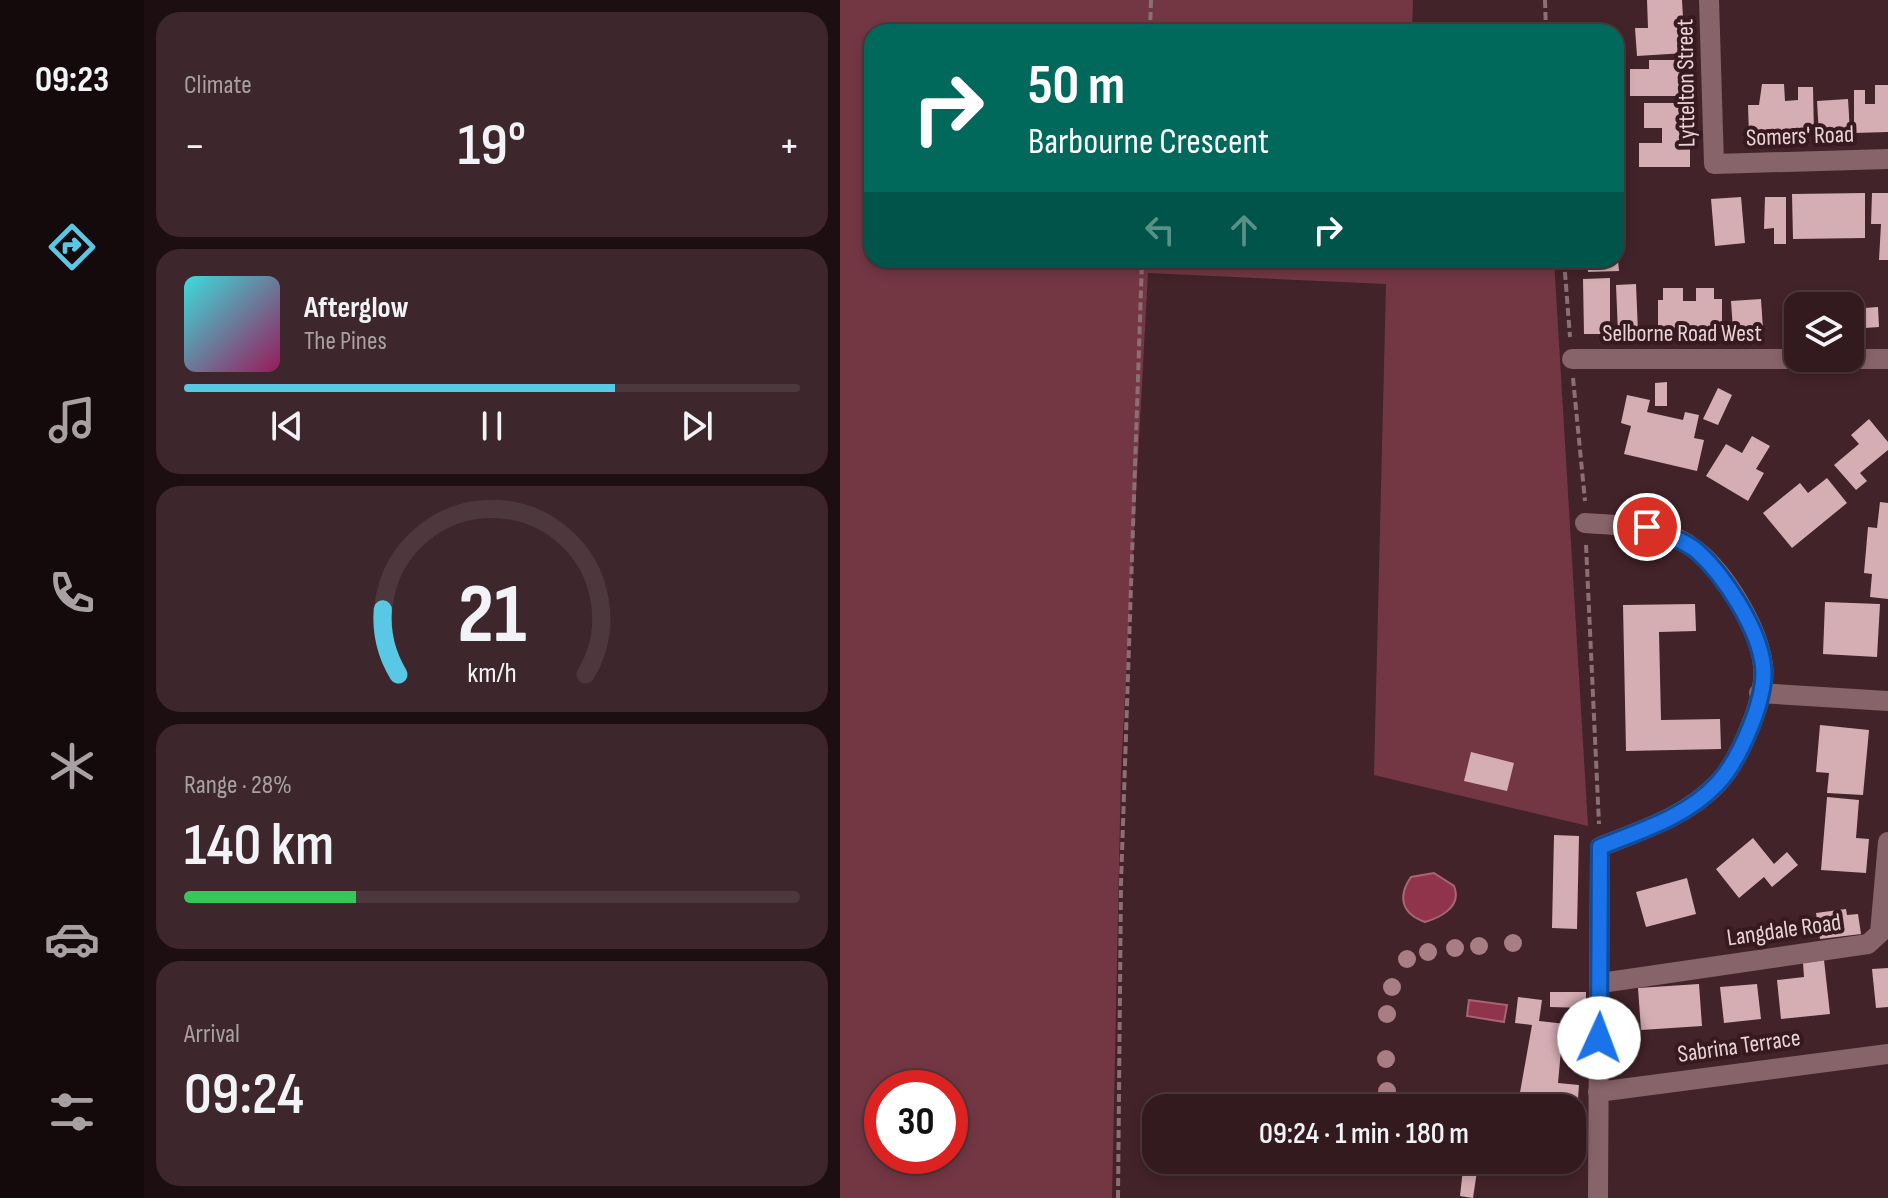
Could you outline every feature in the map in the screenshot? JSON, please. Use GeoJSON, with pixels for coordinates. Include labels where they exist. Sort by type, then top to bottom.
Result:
{"type":"FeatureCollection","features":[{"type":"Feature","properties":{"kind":"street","name":"Lyttelton Street"},"geometry":{"type":"LineString","coordinates":[[1709,0],[1714,164]]}},
{"type":"Feature","properties":{"kind":"street","name":"Somers' Road"},"geometry":{"type":"LineString","coordinates":[[1714,164],[1888,159]]}},
{"type":"Feature","properties":{"kind":"street","name":"Selborne Road West"},"geometry":{"type":"LineString","coordinates":[[1572,359],[1888,359]]}},
{"type":"Feature","properties":{"kind":"street"},"geometry":{"type":"LineString","coordinates":[[1585,523],[1647,527],[1695,549],[1730,587],[1745,613],[1764,666],[1741,751],[1718,783],[1682,814],[1600,847],[1598,1198]]}},
{"type":"Feature","properties":{"kind":"street"},"geometry":{"type":"LineString","coordinates":[[1759,693],[1888,701]]}},
{"type":"Feature","properties":{"kind":"street","name":"Langdale Road"},"geometry":{"type":"LineString","coordinates":[[1601,983],[1868,944],[1880,933],[1888,842]]}},
{"type":"Feature","properties":{"kind":"street","name":"Sabrina Terrace"},"geometry":{"type":"LineString","coordinates":[[1598,1092],[1888,1054]]}},
{"type":"Feature","properties":{"kind":"path"},"geometry":{"type":"LineString","coordinates":[[1150,24],[1151,0]]}},
{"type":"Feature","properties":{"kind":"path"},"geometry":{"type":"LineString","coordinates":[[1545,0],[1546,24]]}},
{"type":"Feature","properties":{"kind":"path"},"geometry":{"type":"LineString","coordinates":[[1118,1198],[1121,883],[1142,268]]}},
{"type":"Feature","properties":{"kind":"path"},"geometry":{"type":"LineString","coordinates":[[1565,268],[1585,523],[1600,847]]}},
{"type":"Feature","properties":{"kind":"shaded area"},"geometry":{"type":"Polygon","coordinates":[[[840,0],[1413,0],[1412,24],[864,24],[864,268],[1554,268],[1588,826],[1374,775],[1386,284],[1148,273],[1121,771],[1112,1198],[840,1198],[840,0]]]}},
{"type":"Feature","properties":{"kind":"shaded area"},"geometry":{"type":"Polygon","coordinates":[[[1434,873],[1454,886],[1455,899],[1444,914],[1425,922],[1407,910],[1404,891],[1411,877],[1434,873]]]}},
{"type":"Feature","properties":{"kind":"shaded area"},"geometry":{"type":"Polygon","coordinates":[[[1469,1000],[1507,1005],[1504,1022],[1467,1016],[1469,1000]]]}},
{"type":"Feature","properties":{"kind":"building"},"geometry":{"type":"Polygon","coordinates":[[[1647,0],[1682,0],[1685,53],[1637,56],[1635,28],[1648,28],[1647,0]]]}},
{"type":"Feature","properties":{"kind":"building"},"geometry":{"type":"Polygon","coordinates":[[[1649,60],[1687,60],[1687,96],[1630,96],[1630,69],[1649,69],[1649,60]]]}},
{"type":"Feature","properties":{"kind":"building"},"geometry":{"type":"Polygon","coordinates":[[[1762,84],[1784,84],[1785,101],[1798,100],[1798,87],[1813,87],[1814,135],[1749,136],[1748,105],[1759,105],[1762,84]]]}},
{"type":"Feature","properties":{"kind":"building"},"geometry":{"type":"Polygon","coordinates":[[[1875,85],[1888,85],[1888,132],[1854,133],[1854,90],[1865,90],[1865,104],[1875,104],[1875,85]]]}},
{"type":"Feature","properties":{"kind":"building"},"geometry":{"type":"Polygon","coordinates":[[[1848,99],[1850,132],[1819,135],[1817,101],[1848,99]]]}},
{"type":"Feature","properties":{"kind":"building"},"geometry":{"type":"Polygon","coordinates":[[[1644,103],[1690,103],[1690,167],[1639,167],[1639,143],[1662,143],[1662,128],[1644,128],[1644,103]]]}},
{"type":"Feature","properties":{"kind":"building"},"geometry":{"type":"Polygon","coordinates":[[[1865,193],[1865,238],[1793,239],[1792,194],[1865,193]]]}},
{"type":"Feature","properties":{"kind":"building"},"geometry":{"type":"Polygon","coordinates":[[[1872,193],[1888,193],[1888,260],[1879,260],[1881,224],[1871,224],[1872,193]]]}},
{"type":"Feature","properties":{"kind":"building"},"geometry":{"type":"Polygon","coordinates":[[[1741,197],[1745,243],[1715,246],[1711,199],[1741,197]]]}},
{"type":"Feature","properties":{"kind":"building"},"geometry":{"type":"Polygon","coordinates":[[[1765,197],[1786,197],[1786,244],[1774,244],[1774,228],[1764,229],[1765,197]]]}},
{"type":"Feature","properties":{"kind":"building"},"geometry":{"type":"Polygon","coordinates":[[[1588,268],[1619,268],[1619,271],[1588,272],[1588,268]]]}},
{"type":"Feature","properties":{"kind":"building"},"geometry":{"type":"Polygon","coordinates":[[[1610,278],[1610,334],[1584,334],[1583,279],[1610,278]]]}},
{"type":"Feature","properties":{"kind":"building"},"geometry":{"type":"Polygon","coordinates":[[[1636,284],[1638,332],[1618,333],[1616,285],[1636,284]]]}},
{"type":"Feature","properties":{"kind":"building"},"geometry":{"type":"Polygon","coordinates":[[[1663,288],[1683,288],[1683,301],[1696,301],[1696,288],[1714,288],[1714,299],[1722,299],[1722,334],[1658,334],[1658,300],[1663,300],[1663,288]]]}},
{"type":"Feature","properties":{"kind":"building"},"geometry":{"type":"Polygon","coordinates":[[[1761,299],[1763,329],[1733,330],[1731,301],[1761,299]]]}},
{"type":"Feature","properties":{"kind":"building"},"geometry":{"type":"Polygon","coordinates":[[[1878,307],[1879,327],[1864,328],[1864,308],[1878,307]]]}},
{"type":"Feature","properties":{"kind":"building"},"geometry":{"type":"Polygon","coordinates":[[[1667,382],[1667,406],[1655,406],[1655,383],[1667,382]]]}},
{"type":"Feature","properties":{"kind":"building"},"geometry":{"type":"Polygon","coordinates":[[[1718,388],[1732,395],[1718,425],[1703,419],[1718,388]]]}},
{"type":"Feature","properties":{"kind":"building"},"geometry":{"type":"Polygon","coordinates":[[[1627,395],[1650,400],[1647,412],[1683,420],[1685,412],[1699,415],[1694,438],[1704,440],[1697,471],[1624,454],[1631,426],[1621,423],[1627,395]]]}},
{"type":"Feature","properties":{"kind":"building"},"geometry":{"type":"Polygon","coordinates":[[[1869,419],[1888,442],[1888,450],[1860,473],[1867,481],[1856,490],[1834,465],[1859,444],[1851,435],[1869,419]]]}},
{"type":"Feature","properties":{"kind":"building"},"geometry":{"type":"Polygon","coordinates":[[[1752,436],[1770,446],[1756,469],[1764,473],[1748,501],[1706,476],[1726,444],[1742,453],[1752,436]]]}},
{"type":"Feature","properties":{"kind":"building"},"geometry":{"type":"Polygon","coordinates":[[[1827,478],[1847,503],[1792,548],[1763,513],[1800,483],[1808,493],[1827,478]]]}},
{"type":"Feature","properties":{"kind":"building"},"geometry":{"type":"Polygon","coordinates":[[[1880,502],[1888,503],[1888,599],[1870,597],[1872,574],[1864,573],[1868,527],[1877,528],[1880,502]]]}},
{"type":"Feature","properties":{"kind":"building"},"geometry":{"type":"Polygon","coordinates":[[[1825,602],[1880,604],[1877,657],[1823,654],[1825,602]]]}},
{"type":"Feature","properties":{"kind":"building"},"geometry":{"type":"Polygon","coordinates":[[[1695,604],[1696,631],[1659,632],[1661,720],[1720,719],[1721,749],[1626,751],[1623,605],[1695,604]]]}},
{"type":"Feature","properties":{"kind":"building"},"geometry":{"type":"Polygon","coordinates":[[[1820,725],[1869,730],[1863,795],[1827,793],[1829,773],[1816,772],[1820,725]]]}},
{"type":"Feature","properties":{"kind":"building"},"geometry":{"type":"Polygon","coordinates":[[[1471,752],[1514,763],[1507,791],[1464,781],[1471,752]]]}},
{"type":"Feature","properties":{"kind":"building"},"geometry":{"type":"Polygon","coordinates":[[[1827,797],[1859,800],[1856,838],[1869,839],[1866,873],[1821,870],[1827,797]]]}},
{"type":"Feature","properties":{"kind":"building"},"geometry":{"type":"Polygon","coordinates":[[[1554,835],[1579,836],[1577,929],[1552,928],[1554,835]]]}},
{"type":"Feature","properties":{"kind":"building"},"geometry":{"type":"Polygon","coordinates":[[[1753,838],[1774,864],[1787,852],[1798,865],[1772,887],[1764,877],[1739,898],[1716,869],[1753,838]]]}},
{"type":"Feature","properties":{"kind":"building"},"geometry":{"type":"Polygon","coordinates":[[[1687,878],[1696,914],[1646,927],[1636,892],[1687,878]]]}},
{"type":"Feature","properties":{"kind":"building"},"geometry":{"type":"Polygon","coordinates":[[[1846,909],[1847,915],[1858,914],[1861,934],[1820,939],[1816,913],[1846,909]]]}},
{"type":"Feature","properties":{"kind":"building"},"geometry":{"type":"Polygon","coordinates":[[[1824,960],[1830,1014],[1781,1019],[1777,980],[1804,977],[1803,963],[1824,960]]]}},
{"type":"Feature","properties":{"kind":"building"},"geometry":{"type":"Polygon","coordinates":[[[1888,968],[1888,1007],[1876,1008],[1872,969],[1888,968]]]}},
{"type":"Feature","properties":{"kind":"building"},"geometry":{"type":"Polygon","coordinates":[[[1699,984],[1702,1026],[1641,1030],[1638,988],[1699,984]]]}},
{"type":"Feature","properties":{"kind":"building"},"geometry":{"type":"Polygon","coordinates":[[[1757,984],[1761,1019],[1724,1023],[1720,987],[1757,984]]]}},
{"type":"Feature","properties":{"kind":"building"},"geometry":{"type":"Polygon","coordinates":[[[1550,992],[1586,992],[1586,1008],[1550,1007],[1550,992]]]}},
{"type":"Feature","properties":{"kind":"building"},"geometry":{"type":"Polygon","coordinates":[[[1518,997],[1542,1000],[1539,1021],[1566,1024],[1566,1031],[1587,1033],[1584,1053],[1561,1050],[1558,1083],[1579,1085],[1578,1094],[1520,1094],[1532,1025],[1515,1023],[1518,997]]]}},
{"type":"Feature","properties":{"kind":"building"},"geometry":{"type":"Polygon","coordinates":[[[1462,1174],[1477,1174],[1473,1198],[1460,1196],[1462,1174]]]}},
{"type":"Feature","properties":{"kind":"route"},"geometry":{"type":"LineString","coordinates":[[1599,1038],[1600,847],[1682,814],[1718,783],[1741,751],[1764,666],[1745,613],[1730,587],[1695,549],[1647,527]]}}]}
